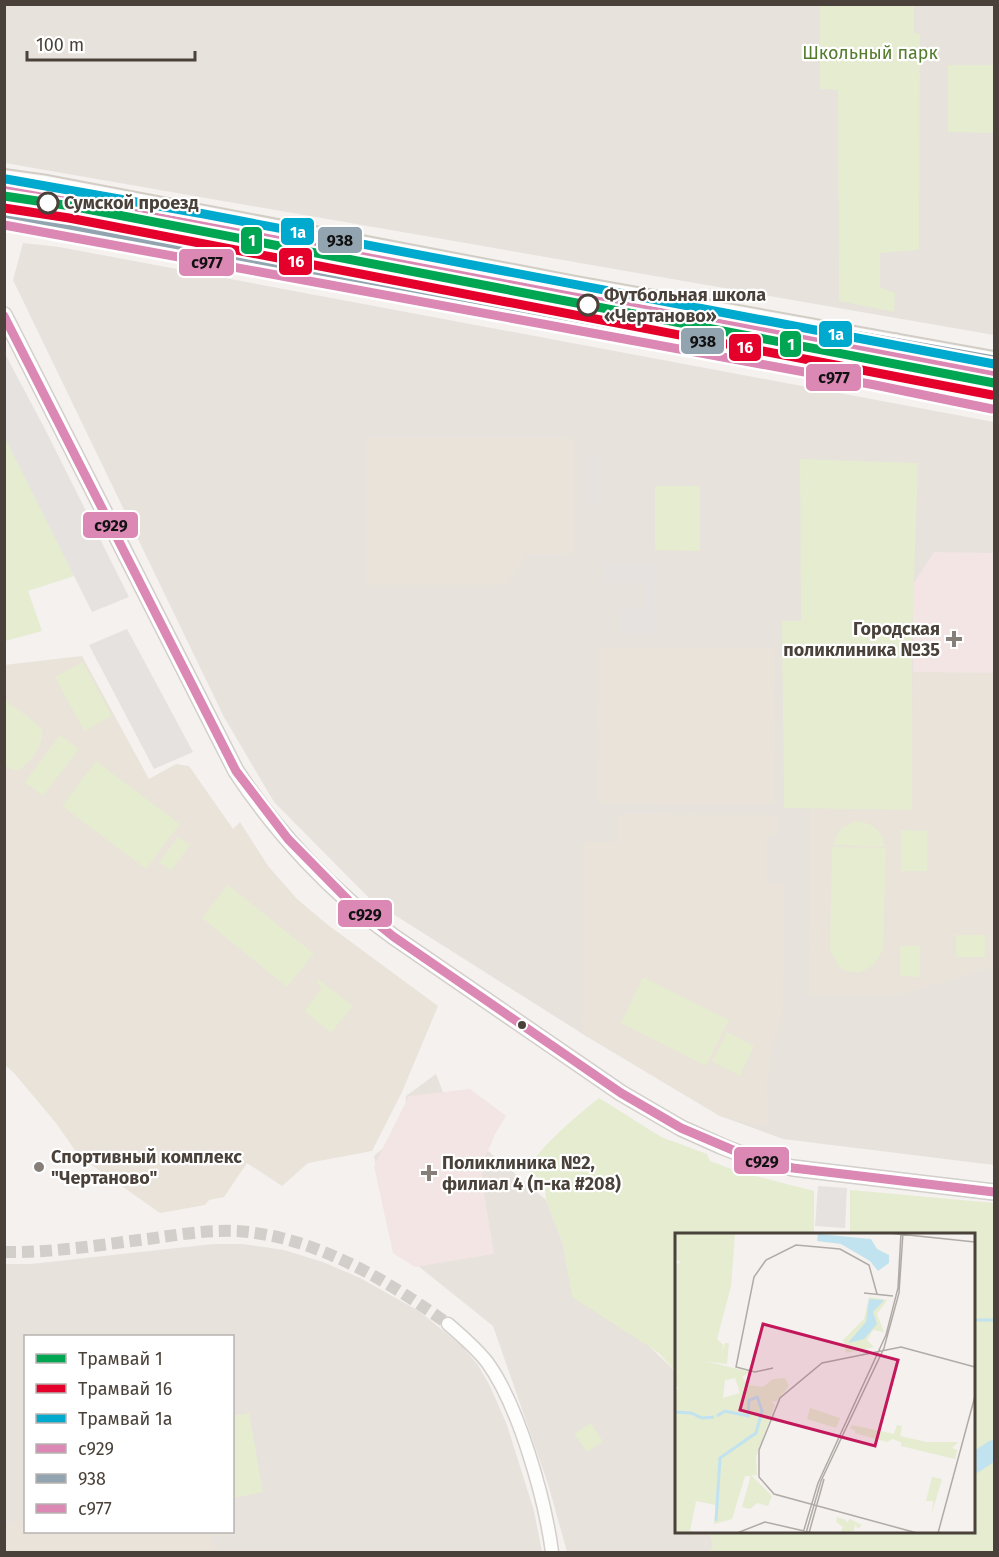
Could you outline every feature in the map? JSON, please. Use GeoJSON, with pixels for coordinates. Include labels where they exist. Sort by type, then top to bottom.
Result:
{"type":"FeatureCollection","features":[{"type":"Feature","properties":{"kind":"main road"},"geometry":{"type":"LineString","coordinates":[[4,178],[47,184],[554,281],[994,360]]}},
{"type":"Feature","properties":{"kind":"main road"},"geometry":{"type":"LineString","coordinates":[[4,213],[888,375],[994,397]]}},
{"type":"Feature","properties":{"kind":"main road"},"geometry":{"type":"LineString","coordinates":[[824,364],[833,362],[842,353],[842,335],[837,331]]}},
{"type":"Feature","properties":{"kind":"main road"},"geometry":{"type":"LineString","coordinates":[[888,375],[882,361],[887,347],[895,342]]}},
{"type":"Feature","properties":{"kind":"street"},"geometry":{"type":"LineString","coordinates":[[4,315],[236,771],[278,830],[361,912],[621,1093],[681,1128],[721,1146],[754,1159],[793,1168],[994,1192]]}},
{"type":"Feature","properties":{"kind":"street"},"geometry":{"type":"LineString","coordinates":[[448,1324],[478,1351],[495,1374],[503,1390],[521,1434],[538,1486],[552,1552]]}},
{"type":"Feature","properties":{"kind":"shaded area"},"geometry":{"type":"Polygon","coordinates":[[[4,5],[994,5],[994,335],[5,163],[4,5]]]}},
{"type":"Feature","properties":{"kind":"shaded area"},"geometry":{"type":"Polygon","coordinates":[[[23,243],[59,247],[994,422],[994,1165],[783,1139],[720,1116],[586,1036],[371,900],[274,802],[224,717],[13,280],[23,243]]]}},
{"type":"Feature","properties":{"kind":"shaded area"},"geometry":{"type":"Polygon","coordinates":[[[4,352],[129,597],[92,612],[5,438],[4,352]]]}},
{"type":"Feature","properties":{"kind":"shaded area"},"geometry":{"type":"Polygon","coordinates":[[[367,438],[574,438],[574,554],[527,554],[504,585],[367,585],[367,438]]]}},
{"type":"Feature","properties":{"kind":"shaded area"},"geometry":{"type":"Polygon","coordinates":[[[589,454],[597,454],[599,504],[590,504],[589,454]]]}},
{"type":"Feature","properties":{"kind":"shaded area","name":"Городская поликлиника №35"},"geometry":{"type":"Polygon","coordinates":[[[934,552],[994,553],[994,673],[913,672],[913,584],[934,552]]]}},
{"type":"Feature","properties":{"kind":"shaded area"},"geometry":{"type":"Polygon","coordinates":[[[603,564],[656,564],[655,633],[620,633],[620,609],[643,608],[643,581],[603,581],[603,564]]]}},
{"type":"Feature","properties":{"kind":"shaded area"},"geometry":{"type":"Polygon","coordinates":[[[127,629],[193,752],[154,769],[89,645],[127,629]]]}},
{"type":"Feature","properties":{"kind":"shaded area"},"geometry":{"type":"Polygon","coordinates":[[[600,647],[775,648],[774,804],[599,803],[600,647]]]}},
{"type":"Feature","properties":{"kind":"shaded area"},"geometry":{"type":"Polygon","coordinates":[[[82,656],[149,779],[176,764],[189,766],[233,829],[240,822],[268,866],[297,899],[328,925],[438,1006],[402,1092],[372,1151],[308,1163],[282,1186],[247,1163],[224,1197],[209,1200],[205,1205],[160,1213],[79,1156],[56,1123],[5,1065],[4,665],[82,656]]]}},
{"type":"Feature","properties":{"kind":"shaded area"},"geometry":{"type":"Polygon","coordinates":[[[913,672],[994,673],[994,966],[900,995],[809,995],[810,809],[912,809],[913,672]]]}},
{"type":"Feature","properties":{"kind":"shaded area"},"geometry":{"type":"Polygon","coordinates":[[[618,814],[778,815],[778,836],[767,837],[767,884],[784,884],[783,1014],[773,1042],[767,1085],[768,1127],[720,1116],[583,1034],[584,842],[617,842],[618,814]]]}},
{"type":"Feature","properties":{"kind":"shaded area"},"geometry":{"type":"Polygon","coordinates":[[[436,1074],[455,1123],[546,1200],[563,1244],[567,1267],[675,1371],[675,1533],[710,1533],[713,1547],[709,1552],[567,1552],[548,1484],[493,1326],[397,1249],[392,1240],[374,1156],[404,1130],[406,1096],[436,1074]]]}},
{"type":"Feature","properties":{"kind":"shaded area","name":"Поликлиника №2, филиал 4 (п-ка #208)"},"geometry":{"type":"Polygon","coordinates":[[[470,1089],[506,1116],[483,1162],[482,1180],[494,1254],[415,1267],[393,1253],[374,1166],[409,1096],[470,1089]]]}},
{"type":"Feature","properties":{"kind":"shaded area"},"geometry":{"type":"Polygon","coordinates":[[[818,1186],[847,1188],[845,1228],[815,1226],[818,1186]]]}},
{"type":"Feature","properties":{"kind":"shaded area"},"geometry":{"type":"Polygon","coordinates":[[[213,1244],[243,1244],[284,1250],[323,1262],[360,1278],[419,1311],[462,1346],[478,1365],[507,1425],[534,1511],[542,1552],[5,1552],[5,1264],[31,1264],[213,1244]]]}},
{"type":"Feature","properties":{"kind":"shaded area"},"geometry":{"type":"Polygon","coordinates":[[[24,1520],[24,1533],[211,1533],[214,1552],[5,1552],[5,1523],[24,1520]]]}},
{"type":"Feature","properties":{"kind":"green space","name":"Школьный парк"},"geometry":{"type":"Polygon","coordinates":[[[820,5],[914,5],[914,33],[920,34],[919,250],[880,253],[880,287],[895,293],[894,312],[839,301],[838,90],[820,89],[820,5]]]}},
{"type":"Feature","properties":{"kind":"green space"},"geometry":{"type":"Polygon","coordinates":[[[948,65],[994,65],[994,133],[948,132],[948,65]]]}},
{"type":"Feature","properties":{"kind":"green space"},"geometry":{"type":"Polygon","coordinates":[[[4,429],[74,576],[28,591],[42,631],[5,641],[4,429]]]}},
{"type":"Feature","properties":{"kind":"green space"},"geometry":{"type":"Polygon","coordinates":[[[800,459],[918,463],[912,640],[912,810],[784,808],[782,621],[801,621],[800,459]]]}},
{"type":"Feature","properties":{"kind":"green space"},"geometry":{"type":"Polygon","coordinates":[[[655,486],[700,486],[700,551],[655,550],[655,486]]]}},
{"type":"Feature","properties":{"kind":"green space"},"geometry":{"type":"Polygon","coordinates":[[[83,662],[112,716],[84,731],[55,677],[83,662]]]}},
{"type":"Feature","properties":{"kind":"green space"},"geometry":{"type":"Polygon","coordinates":[[[5,700],[34,722],[41,729],[42,734],[35,753],[26,765],[17,770],[5,765],[5,700]]]}},
{"type":"Feature","properties":{"kind":"green space"},"geometry":{"type":"Polygon","coordinates":[[[60,735],[79,749],[43,796],[25,782],[60,735]]]}},
{"type":"Feature","properties":{"kind":"green space"},"geometry":{"type":"Polygon","coordinates":[[[96,761],[180,824],[146,869],[62,806],[96,761]]]}},
{"type":"Feature","properties":{"kind":"green space"},"geometry":{"type":"Polygon","coordinates":[[[855,821],[875,828],[885,847],[833,845],[840,829],[855,821]]]}},
{"type":"Feature","properties":{"kind":"green space"},"geometry":{"type":"Polygon","coordinates":[[[901,830],[927,831],[927,871],[901,871],[901,830]]]}},
{"type":"Feature","properties":{"kind":"green space"},"geometry":{"type":"Polygon","coordinates":[[[178,837],[190,845],[171,871],[159,862],[178,837]]]}},
{"type":"Feature","properties":{"kind":"green space"},"geometry":{"type":"Polygon","coordinates":[[[832,847],[886,848],[883,950],[874,965],[859,973],[843,970],[837,964],[830,949],[832,847]]]}},
{"type":"Feature","properties":{"kind":"green space"},"geometry":{"type":"Polygon","coordinates":[[[228,885],[314,954],[287,987],[202,918],[228,885]]]}},
{"type":"Feature","properties":{"kind":"green space"},"geometry":{"type":"Polygon","coordinates":[[[956,935],[985,935],[985,957],[956,957],[956,935]]]}},
{"type":"Feature","properties":{"kind":"green space"},"geometry":{"type":"Polygon","coordinates":[[[900,946],[920,946],[920,977],[900,976],[900,946]]]}},
{"type":"Feature","properties":{"kind":"green space"},"geometry":{"type":"Polygon","coordinates":[[[643,977],[729,1020],[706,1066],[621,1023],[643,977]]]}},
{"type":"Feature","properties":{"kind":"green space"},"geometry":{"type":"Polygon","coordinates":[[[319,980],[353,1006],[331,1033],[304,1011],[322,988],[317,983],[319,980]]]}},
{"type":"Feature","properties":{"kind":"green space"},"geometry":{"type":"Polygon","coordinates":[[[727,1032],[754,1046],[740,1076],[712,1062],[727,1032]]]}},
{"type":"Feature","properties":{"kind":"green space"},"geometry":{"type":"Polygon","coordinates":[[[599,1098],[661,1137],[707,1154],[710,1161],[739,1172],[814,1191],[814,1233],[675,1233],[675,1371],[659,1353],[572,1297],[563,1244],[546,1200],[545,1183],[526,1170],[551,1140],[599,1098]]]}},
{"type":"Feature","properties":{"kind":"green space"},"geometry":{"type":"Polygon","coordinates":[[[850,1190],[994,1203],[994,1552],[709,1552],[713,1547],[710,1533],[975,1533],[975,1233],[850,1233],[850,1190]]]}},
{"type":"Feature","properties":{"kind":"green space"},"geometry":{"type":"Polygon","coordinates":[[[249,1413],[263,1492],[234,1498],[234,1416],[249,1413]]]}},
{"type":"Feature","properties":{"kind":"green space"},"geometry":{"type":"Polygon","coordinates":[[[591,1423],[603,1442],[587,1452],[574,1434],[591,1423]]]}},
{"type":"Feature","properties":{"kind":"waterway"},"geometry":{"type":"LineString","coordinates":[[975,1320],[994,1320]]}},
{"type":"Feature","properties":{"kind":"waterway"},"geometry":{"type":"LineString","coordinates":[[975,1462],[994,1450]]}},
{"type":"Feature","properties":{"kind":"tunnel"},"geometry":{"type":"LineString","coordinates":[[4,1252],[61,1250],[206,1232],[237,1231],[266,1235],[294,1241],[348,1263],[400,1292],[448,1324]]}},
{"type":"Feature","properties":{"kind":"tram line","name":"1а"},"geometry":{"type":"LineString","coordinates":[[6,179],[204,214],[994,364]]}},
{"type":"Feature","properties":{"kind":"tram line","name":"1"},"geometry":{"type":"LineString","coordinates":[[4,196],[71,206],[994,383]]}},
{"type":"Feature","properties":{"kind":"tram line","name":"16"},"geometry":{"type":"LineString","coordinates":[[4,208],[69,218],[992,395]]}},
{"type":"Feature","properties":{"kind":"transit line","name":"938"},"geometry":{"type":"LineString","coordinates":[[4,178],[47,184],[576,285],[994,360]]}},
{"type":"Feature","properties":{"kind":"transit line","name":"с977"},"geometry":{"type":"LineString","coordinates":[[4,190],[574,297],[992,372]]}},
{"type":"Feature","properties":{"kind":"transit line","name":"938"},"geometry":{"type":"LineString","coordinates":[[4,213],[877,373],[994,397]]}},
{"type":"Feature","properties":{"kind":"transit line","name":"с977"},"geometry":{"type":"LineString","coordinates":[[4,225],[875,385],[992,409]]}},
{"type":"Feature","properties":{"kind":"transit line","name":"с929"},"geometry":{"type":"LineString","coordinates":[[4,316],[236,771],[288,839],[349,901],[394,937],[621,1093],[681,1128],[754,1159],[793,1168],[994,1192]]}},
{"type":"Feature","properties":{"kind":"place","name":"Сумской проезд"},"geometry":{"type":"Point","coordinates":[48,203]}},
{"type":"Feature","properties":{"kind":"place","name":"Футбольная школа «Чертаново»"},"geometry":{"type":"Point","coordinates":[588,305]}},
{"type":"Feature","properties":{"kind":"place","name":"Городская поликлиника №35"},"geometry":{"type":"Point","coordinates":[954,639]}},
{"type":"Feature","properties":{"kind":"place","name":"Спортивный комплекс \"Чертаново\""},"geometry":{"type":"Point","coordinates":[39,1167]}},
{"type":"Feature","properties":{"kind":"place","name":"Поликлиника №2, филиал 4 (п-ка #208)"},"geometry":{"type":"Point","coordinates":[429,1173]}}]}
